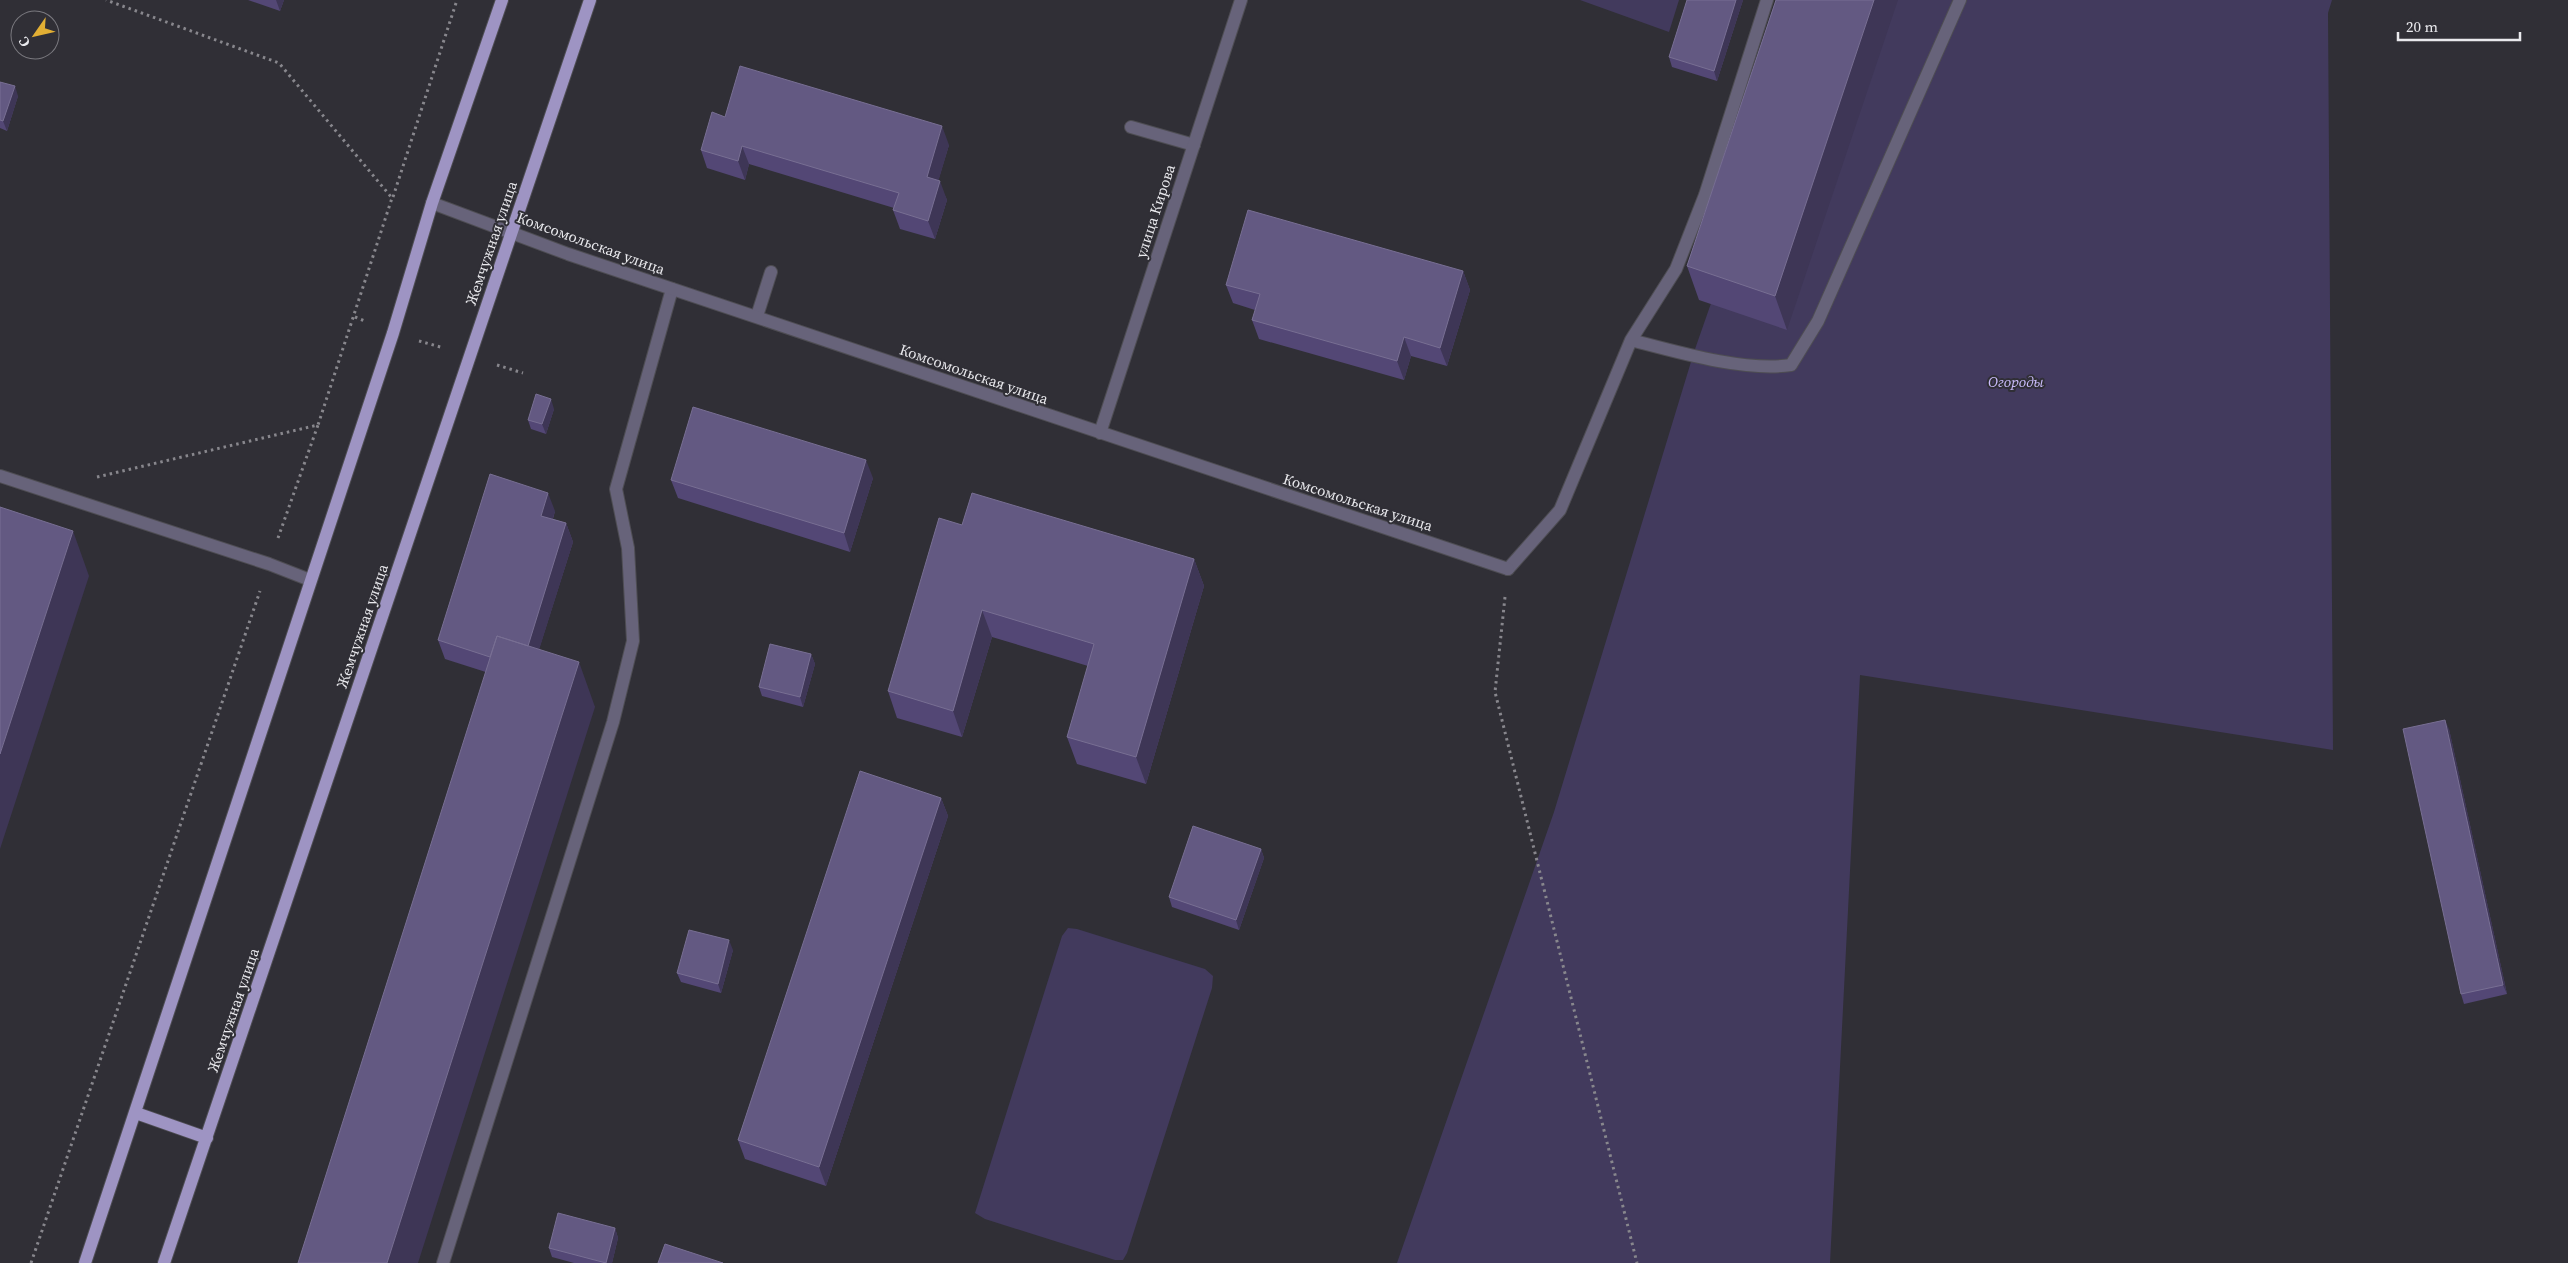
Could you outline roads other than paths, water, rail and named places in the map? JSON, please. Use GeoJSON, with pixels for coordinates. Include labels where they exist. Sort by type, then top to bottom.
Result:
{"type":"FeatureCollection","features":[{"type":"Feature","properties":{"kind":"main road"},"geometry":{"type":"LineString","coordinates":[[85,1263],[393,333],[432,203],[502,0]]}},
{"type":"Feature","properties":{"kind":"main road","name":"Жемчужная улица"},"geometry":{"type":"LineString","coordinates":[[164,1263],[590,0]]}},
{"type":"Feature","properties":{"kind":"main road"},"geometry":{"type":"LineString","coordinates":[[136,1113],[207,1138]]}},
{"type":"Feature","properties":{"kind":"street","name":"улица Кирова"},"geometry":{"type":"LineString","coordinates":[[1100,433],[1241,0]]}},
{"type":"Feature","properties":{"kind":"street"},"geometry":{"type":"LineString","coordinates":[[1767,0],[1705,195],[1676,269],[1631,340],[1678,352],[1769,368],[1791,365],[1818,322],[1960,0]]}},
{"type":"Feature","properties":{"kind":"street"},"geometry":{"type":"LineString","coordinates":[[1131,127],[1194,145]]}},
{"type":"Feature","properties":{"kind":"street","name":"Комсомольская улица"},"geometry":{"type":"LineString","coordinates":[[432,203],[568,254],[1508,569],[1560,510],[1631,340]]}},
{"type":"Feature","properties":{"kind":"street"},"geometry":{"type":"LineString","coordinates":[[757,316],[771,272]]}},
{"type":"Feature","properties":{"kind":"street"},"geometry":{"type":"LineString","coordinates":[[443,1263],[610,732],[633,641],[628,548],[616,489],[672,289]]}},
{"type":"Feature","properties":{"kind":"street"},"geometry":{"type":"LineString","coordinates":[[0,476],[269,564],[310,580]]}},
{"type":"Feature","properties":{"kind":"park label","name":"Огороды"},"geometry":{"type":"Point","coordinates":[2016,381]}}]}
